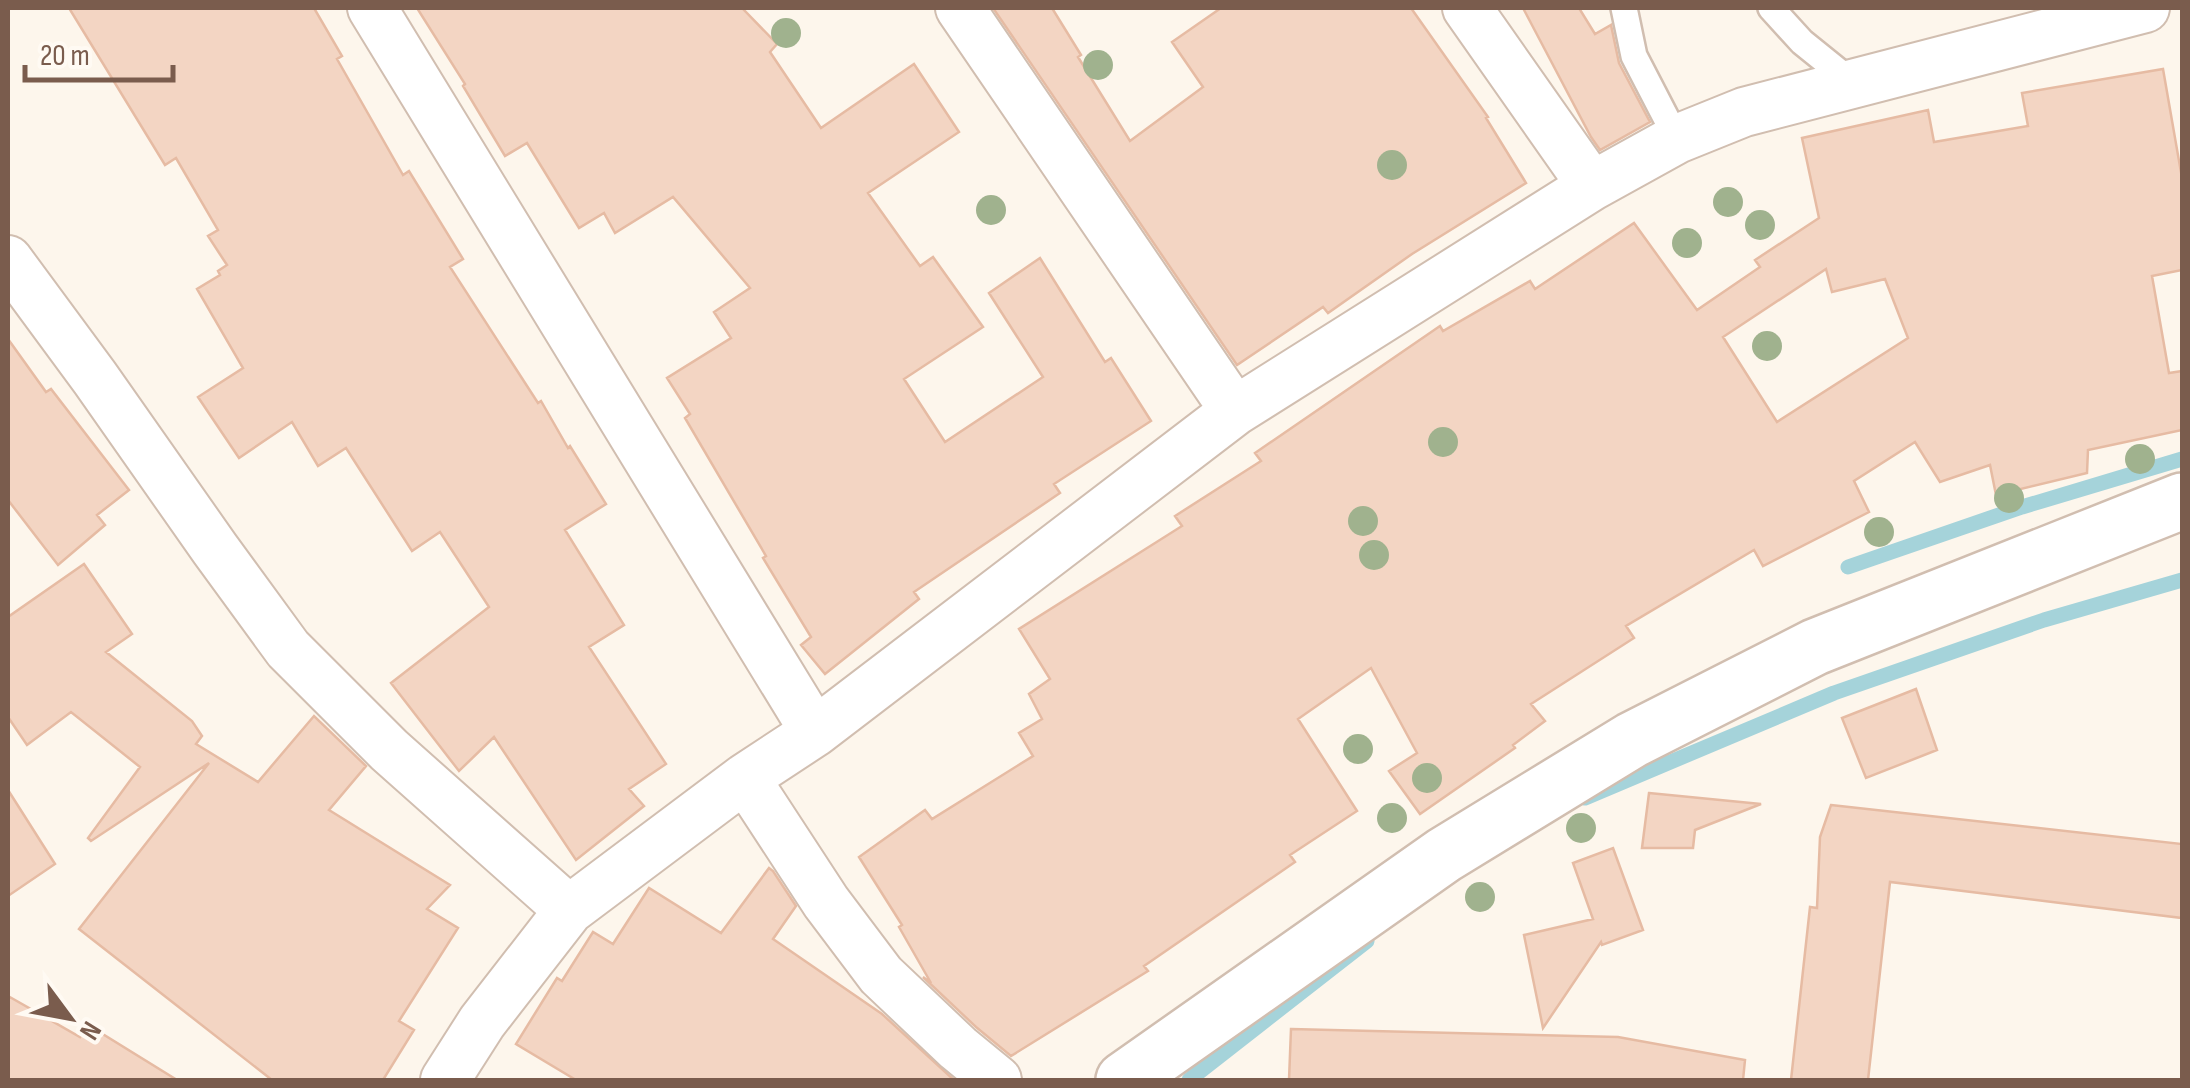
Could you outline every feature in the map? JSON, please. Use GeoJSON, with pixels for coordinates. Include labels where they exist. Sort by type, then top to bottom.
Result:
{"type":"FeatureCollection","features":[{"type":"Feature","properties":{"kind":"street"},"geometry":{"type":"LineString","coordinates":[[372,8],[815,732]]}},
{"type":"Feature","properties":{"kind":"street"},"geometry":{"type":"LineString","coordinates":[[960,8],[1235,412]]}},
{"type":"Feature","properties":{"kind":"street"},"geometry":{"type":"LineString","coordinates":[[1467,8],[1592,186]]}},
{"type":"Feature","properties":{"kind":"street"},"geometry":{"type":"LineString","coordinates":[[446,1080],[482,1022],[569,910],[745,778],[815,732],[1235,412],[1592,186],[1678,139],[1744,112],[2145,8]]}},
{"type":"Feature","properties":{"kind":"street"},"geometry":{"type":"LineString","coordinates":[[8,260],[288,649],[388,750],[569,910]]}},
{"type":"Feature","properties":{"kind":"street"},"geometry":{"type":"LineString","coordinates":[[1124,1080],[1444,855],[1632,740],[1814,647],[2182,501]]}},
{"type":"Feature","properties":{"kind":"street"},"geometry":{"type":"LineString","coordinates":[[745,778],[826,902],[881,975],[997,1080]]}},
{"type":"Feature","properties":{"kind":"lane"},"geometry":{"type":"LineString","coordinates":[[1624,8],[1634,56],[1678,139]]}},
{"type":"Feature","properties":{"kind":"lane"},"geometry":{"type":"LineString","coordinates":[[1771,8],[1802,42],[1854,84]]}},
{"type":"Feature","properties":{"kind":"building"},"geometry":{"type":"Polygon","coordinates":[[[69,8],[314,8],[342,56],[337,59],[403,175],[409,171],[463,259],[450,267],[606,504],[565,530],[624,625],[589,647],[666,764],[629,789],[644,806],[576,860],[494,737],[459,771],[391,683],[489,607],[440,532],[412,551],[346,448],[318,466],[292,422],[239,458],[198,397],[243,368],[197,289],[220,275],[218,271],[227,265],[208,236],[218,230],[176,158],[165,165],[69,8]]]}},
{"type":"Feature","properties":{"kind":"building"},"geometry":{"type":"Polygon","coordinates":[[[417,8],[742,8],[777,44],[770,52],[821,128],[914,64],[959,132],[868,193],[920,266],[933,257],[983,327],[904,379],[945,442],[1043,377],[989,293],[1040,258],[1105,362],[1111,358],[1151,421],[1054,484],[1060,493],[914,592],[919,599],[825,674],[801,645],[811,637],[685,418],[690,414],[667,378],[731,338],[714,312],[750,288],[673,197],[615,233],[604,213],[579,228],[527,143],[505,156],[417,8]]]}},
{"type":"Feature","properties":{"kind":"building"},"geometry":{"type":"Polygon","coordinates":[[[993,8],[1052,8],[1130,141],[1203,87],[1172,42],[1221,8],[1411,8],[1488,117],[1526,183],[1412,254],[1328,313],[1323,307],[1237,365],[993,8]]]}},
{"type":"Feature","properties":{"kind":"building"},"geometry":{"type":"Polygon","coordinates":[[[1523,8],[1579,8],[1595,34],[1611,25],[1619,63],[1650,122],[1600,150],[1523,8]]]}},
{"type":"Feature","properties":{"kind":"building"},"geometry":{"type":"Polygon","coordinates":[[[2163,69],[2182,178],[2182,270],[2152,276],[2169,373],[2182,371],[2182,430],[2088,450],[2087,473],[1996,495],[1990,465],[1940,482],[1915,442],[1854,481],[1869,512],[1763,566],[1754,550],[1626,626],[1634,638],[1531,704],[1545,721],[1513,745],[1515,748],[1420,814],[1389,771],[1417,753],[1371,668],[1298,719],[1357,811],[1290,855],[1295,862],[1144,966],[1148,971],[1011,1056],[923,977],[931,983],[899,927],[902,925],[859,857],[925,810],[932,819],[1033,756],[1019,733],[1042,719],[1029,694],[1050,679],[1019,629],[1182,526],[1175,516],[1261,461],[1255,453],[1440,326],[1443,331],[1530,281],[1535,289],[1634,223],[1697,310],[1760,267],[1755,260],[1819,218],[1802,138],[1928,110],[1934,142],[2028,126],[2022,93],[2163,69]],[[1826,269],[1723,337],[1777,422],[1908,338],[1885,279],[1832,292],[1826,269]]]}},
{"type":"Feature","properties":{"kind":"building"},"geometry":{"type":"Polygon","coordinates":[[[8,339],[46,392],[51,389],[129,490],[97,515],[105,525],[58,565],[8,500],[8,339]]]}},
{"type":"Feature","properties":{"kind":"building"},"geometry":{"type":"Polygon","coordinates":[[[84,564],[132,634],[106,652],[192,721],[202,736],[196,744],[258,782],[314,716],[366,766],[329,810],[450,885],[427,909],[458,928],[399,1021],[414,1030],[383,1080],[272,1080],[79,929],[209,763],[91,841],[88,838],[140,767],[71,712],[27,745],[8,717],[8,617],[84,564]]]}},
{"type":"Feature","properties":{"kind":"building"},"geometry":{"type":"Polygon","coordinates":[[[1916,689],[1937,750],[1866,778],[1842,718],[1916,689]]]}},
{"type":"Feature","properties":{"kind":"building"},"geometry":{"type":"Polygon","coordinates":[[[8,790],[55,864],[8,896],[8,790]]]}},
{"type":"Feature","properties":{"kind":"building"},"geometry":{"type":"Polygon","coordinates":[[[1649,793],[1761,804],[1695,830],[1693,848],[1642,848],[1649,793]]]}},
{"type":"Feature","properties":{"kind":"building"},"geometry":{"type":"Polygon","coordinates":[[[1831,805],[2182,844],[2182,918],[1890,882],[1868,1080],[1791,1080],[1810,907],[1817,908],[1820,837],[1831,805]]]}},
{"type":"Feature","properties":{"kind":"building"},"geometry":{"type":"Polygon","coordinates":[[[1613,848],[1643,930],[1602,945],[1601,942],[1543,1028],[1524,935],[1593,919],[1573,863],[1613,848]]]}},
{"type":"Feature","properties":{"kind":"building"},"geometry":{"type":"Polygon","coordinates":[[[769,868],[796,906],[773,939],[882,1014],[954,1080],[576,1080],[516,1044],[557,978],[562,981],[593,932],[613,944],[649,888],[721,933],[769,868]]]}},
{"type":"Feature","properties":{"kind":"building"},"geometry":{"type":"Polygon","coordinates":[[[8,996],[80,1037],[88,1025],[177,1080],[8,1080],[8,996]]]}},
{"type":"Feature","properties":{"kind":"building"},"geometry":{"type":"Polygon","coordinates":[[[1291,1029],[1618,1037],[1745,1060],[1743,1080],[1289,1080],[1291,1029]]]}},
{"type":"Feature","properties":{"kind":"waterway"},"geometry":{"type":"LineString","coordinates":[[1848,567],[2022,507],[2182,459]]}},
{"type":"Feature","properties":{"kind":"waterway"},"geometry":{"type":"LineString","coordinates":[[1585,798],[1834,693],[2044,620],[2182,580]]}},
{"type":"Feature","properties":{"kind":"waterway"},"geometry":{"type":"LineString","coordinates":[[1189,1080],[1367,941]]}}]}
